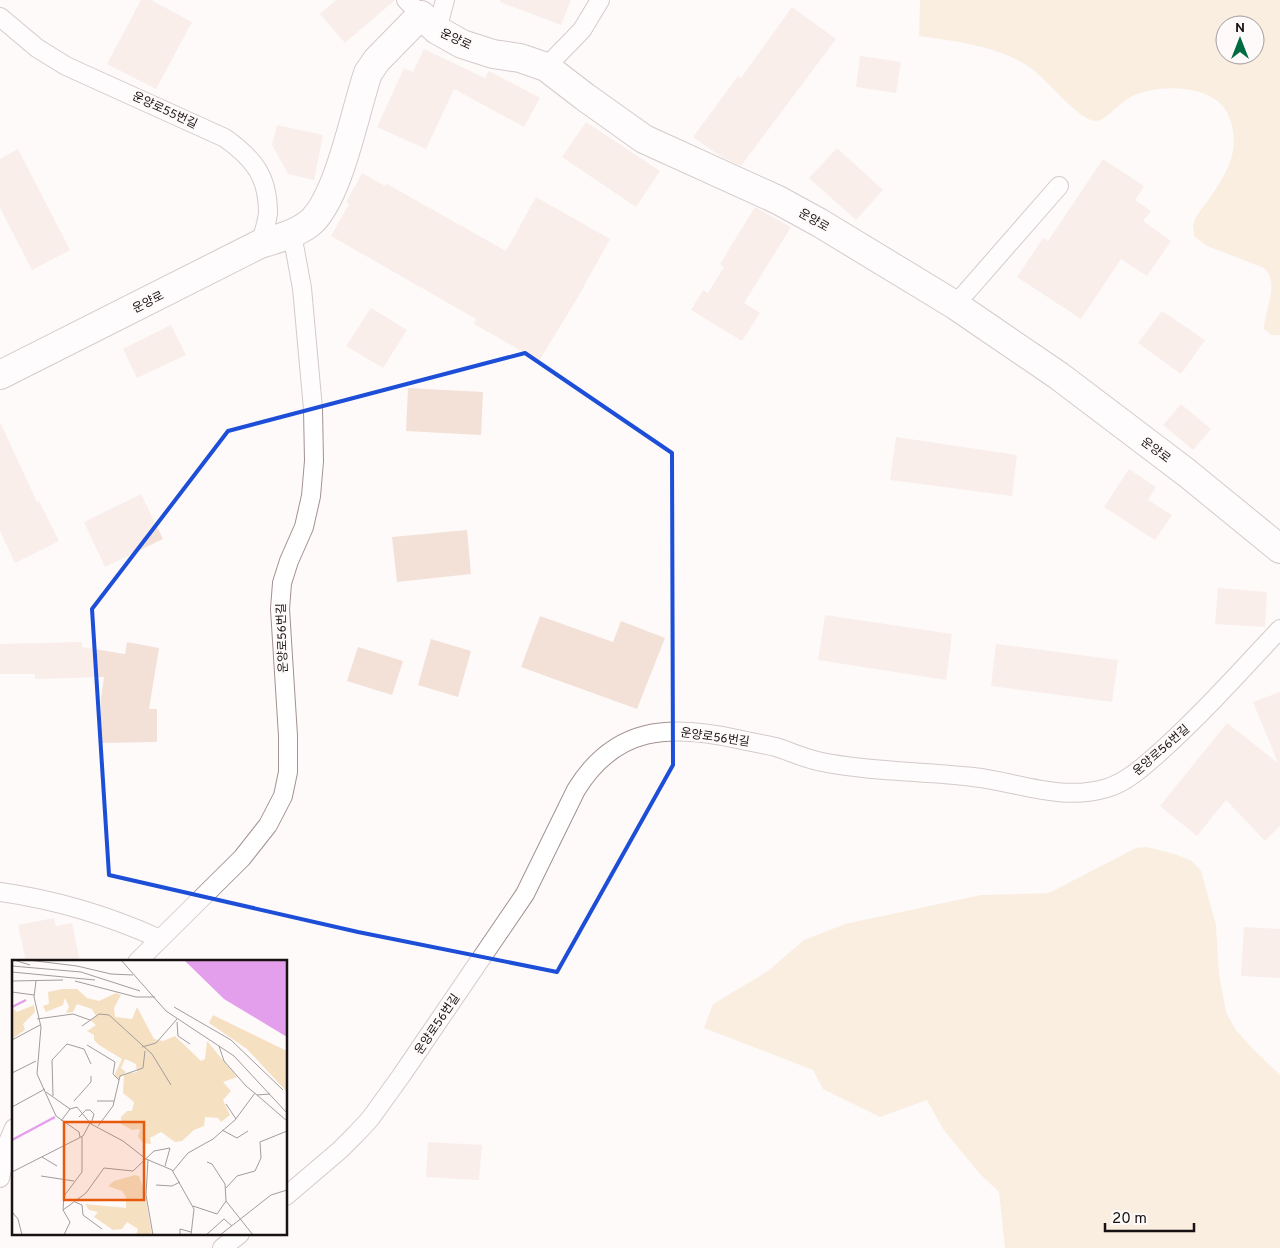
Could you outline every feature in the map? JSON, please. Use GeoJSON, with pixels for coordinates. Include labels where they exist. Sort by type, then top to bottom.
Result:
{"type":"FeatureCollection","features":[{"type":"Feature","properties":{"kind":"street","name":"운양로"},"geometry":{"type":"LineString","coordinates":[[0,375],[260,244],[292,234],[310,223],[323,207],[333,187],[368,74],[377,60],[421,15],[462,44],[520,58],[546,67],[644,139],[778,200],[820,223],[955,305],[1060,376],[1187,473],[1280,549]]}},
{"type":"Feature","properties":{"kind":"lane"},"geometry":{"type":"LineString","coordinates":[[421,15],[446,0]]}},
{"type":"Feature","properties":{"kind":"lane"},"geometry":{"type":"LineString","coordinates":[[546,67],[582,30],[600,0]]}},
{"type":"Feature","properties":{"kind":"lane","name":"운양로55번길"},"geometry":{"type":"LineString","coordinates":[[0,17],[37,48],[66,66],[225,138],[245,152],[258,170],[266,190],[268,215],[260,244]]}},
{"type":"Feature","properties":{"kind":"lane"},"geometry":{"type":"LineString","coordinates":[[955,305],[1060,186]]}},
{"type":"Feature","properties":{"kind":"lane","name":"운양로56번길"},"geometry":{"type":"LineString","coordinates":[[139,960],[235,865],[268,825],[283,796],[288,772],[288,736],[280,609],[282,583],[289,561],[304,527],[311,496],[314,461],[312,409],[302,288],[292,234]]}},
{"type":"Feature","properties":{"kind":"lane","name":"운양로56번길"},"geometry":{"type":"LineString","coordinates":[[288,1194],[340,1150],[370,1119],[525,894],[565,812],[586,774],[598,760],[616,748],[638,736],[663,731],[686,731],[718,735],[766,745],[820,762],[977,778],[1051,792],[1091,792],[1109,788],[1142,768],[1184,731],[1280,629]]}},
{"type":"Feature","properties":{"kind":"lane"},"geometry":{"type":"LineString","coordinates":[[0,892],[68,904],[133,926],[160,939]]}},
{"type":"Feature","properties":{"kind":"lane"},"geometry":{"type":"LineString","coordinates":[[0,1178],[12,1133]]}},
{"type":"Feature","properties":{"kind":"lane"},"geometry":{"type":"LineString","coordinates":[[222,1248],[237,1236]]}},
{"type":"Feature","properties":{"kind":"highlighted area"},"geometry":{"type":"Polygon","coordinates":[[[525,353],[672,453],[673,765],[557,972],[358,932],[109,875],[92,609],[228,431],[525,353]]]}},
{"type":"Feature","properties":{"kind":"shaded area"},"geometry":{"type":"Polygon","coordinates":[[[920,0],[1280,0],[1280,335],[1271,335],[1264,329],[1271,281],[1269,274],[1264,268],[1207,246],[1194,236],[1193,225],[1195,219],[1220,183],[1232,155],[1234,145],[1231,122],[1222,105],[1213,98],[1190,90],[1177,88],[1151,90],[1139,93],[1125,100],[1103,119],[1095,121],[1080,114],[1035,71],[1016,59],[975,45],[919,36],[920,0]]]}},
{"type":"Feature","properties":{"kind":"shaded area"},"geometry":{"type":"Polygon","coordinates":[[[1147,847],[1192,861],[1201,871],[1216,925],[1219,974],[1226,1012],[1235,1029],[1280,1075],[1280,1248],[1005,1248],[999,1192],[979,1173],[943,1129],[927,1100],[880,1117],[823,1089],[813,1070],[704,1028],[713,1004],[768,971],[804,940],[845,924],[981,895],[1049,893],[1136,848],[1147,847]]]}},
{"type":"Feature","properties":{"kind":"building"},"geometry":{"type":"Polygon","coordinates":[[[141,0],[151,0],[192,22],[156,89],[107,64],[141,0]]]}},
{"type":"Feature","properties":{"kind":"building"},"geometry":{"type":"Polygon","coordinates":[[[336,0],[395,0],[345,43],[320,14],[336,0]]]}},
{"type":"Feature","properties":{"kind":"building"},"geometry":{"type":"Polygon","coordinates":[[[500,0],[571,0],[561,25],[500,2],[500,0]]]}},
{"type":"Feature","properties":{"kind":"building"},"geometry":{"type":"Polygon","coordinates":[[[792,7],[836,39],[741,166],[720,156],[693,137],[738,76],[741,78],[792,7]]]}},
{"type":"Feature","properties":{"kind":"building"},"geometry":{"type":"Polygon","coordinates":[[[424,49],[485,78],[489,71],[540,98],[524,127],[454,89],[426,149],[377,127],[404,68],[413,72],[424,49]]]}},
{"type":"Feature","properties":{"kind":"building"},"geometry":{"type":"Polygon","coordinates":[[[860,56],[901,62],[896,93],[856,87],[860,56]]]}},
{"type":"Feature","properties":{"kind":"building"},"geometry":{"type":"Polygon","coordinates":[[[586,122],[660,171],[636,207],[562,157],[586,122]]]}},
{"type":"Feature","properties":{"kind":"building"},"geometry":{"type":"Polygon","coordinates":[[[277,125],[323,135],[314,180],[288,174],[272,145],[277,125]]]}},
{"type":"Feature","properties":{"kind":"building"},"geometry":{"type":"Polygon","coordinates":[[[837,148],[883,190],[856,220],[809,178],[837,148]]]}},
{"type":"Feature","properties":{"kind":"building"},"geometry":{"type":"Polygon","coordinates":[[[18,149],[70,250],[32,270],[0,208],[0,159],[18,149]]]}},
{"type":"Feature","properties":{"kind":"building"},"geometry":{"type":"Polygon","coordinates":[[[1103,159],[1144,186],[1135,200],[1151,211],[1143,221],[1171,241],[1147,276],[1121,259],[1081,319],[1017,277],[1043,238],[1048,241],[1103,159]]]}},
{"type":"Feature","properties":{"kind":"building"},"geometry":{"type":"Polygon","coordinates":[[[362,173],[385,186],[387,184],[506,251],[536,197],[610,239],[578,297],[539,361],[474,324],[476,319],[331,236],[349,204],[346,202],[362,173]]]}},
{"type":"Feature","properties":{"kind":"building"},"geometry":{"type":"Polygon","coordinates":[[[755,207],[791,227],[744,303],[760,313],[742,341],[691,310],[703,290],[708,293],[724,267],[720,264],[755,207]]]}},
{"type":"Feature","properties":{"kind":"building"},"geometry":{"type":"Polygon","coordinates":[[[371,308],[407,330],[383,368],[346,346],[371,308]]]}},
{"type":"Feature","properties":{"kind":"building"},"geometry":{"type":"Polygon","coordinates":[[[1162,311],[1205,340],[1181,374],[1138,343],[1162,311]]]}},
{"type":"Feature","properties":{"kind":"building"},"geometry":{"type":"Polygon","coordinates":[[[171,325],[186,355],[137,378],[123,349],[171,325]]]}},
{"type":"Feature","properties":{"kind":"building"},"geometry":{"type":"Polygon","coordinates":[[[408,388],[483,392],[481,435],[406,431],[408,388]]]}},
{"type":"Feature","properties":{"kind":"building"},"geometry":{"type":"Polygon","coordinates":[[[1181,404],[1211,429],[1193,450],[1163,425],[1181,404]]]}},
{"type":"Feature","properties":{"kind":"building"},"geometry":{"type":"Polygon","coordinates":[[[0,422],[37,502],[39,501],[59,541],[15,563],[0,531],[0,422]]]}},
{"type":"Feature","properties":{"kind":"building"},"geometry":{"type":"Polygon","coordinates":[[[896,437],[1017,455],[1012,496],[890,480],[896,437]]]}},
{"type":"Feature","properties":{"kind":"building"},"geometry":{"type":"Polygon","coordinates":[[[1129,469],[1156,487],[1148,500],[1172,515],[1155,540],[1104,507],[1129,469]]]}},
{"type":"Feature","properties":{"kind":"building"},"geometry":{"type":"Polygon","coordinates":[[[141,494],[163,539],[105,567],[84,522],[141,494]]]}},
{"type":"Feature","properties":{"kind":"building"},"geometry":{"type":"Polygon","coordinates":[[[467,530],[471,574],[397,582],[392,537],[467,530]]]}},
{"type":"Feature","properties":{"kind":"building"},"geometry":{"type":"Polygon","coordinates":[[[1218,588],[1267,592],[1265,627],[1215,624],[1218,588]]]}},
{"type":"Feature","properties":{"kind":"building"},"geometry":{"type":"Polygon","coordinates":[[[825,615],[952,634],[946,680],[818,660],[825,615]]]}},
{"type":"Feature","properties":{"kind":"building"},"geometry":{"type":"Polygon","coordinates":[[[540,616],[613,642],[621,621],[665,638],[637,709],[521,667],[540,616]]]}},
{"type":"Feature","properties":{"kind":"building"},"geometry":{"type":"Polygon","coordinates":[[[431,639],[471,651],[458,697],[418,685],[431,639]]]}},
{"type":"Feature","properties":{"kind":"building"},"geometry":{"type":"Polygon","coordinates":[[[82,642],[82,647],[125,654],[127,642],[159,648],[149,709],[157,709],[157,742],[101,743],[101,698],[104,677],[35,679],[35,674],[0,674],[0,644],[82,642]]]}},
{"type":"Feature","properties":{"kind":"building"},"geometry":{"type":"Polygon","coordinates":[[[996,644],[1118,660],[1112,702],[991,686],[996,644]]]}},
{"type":"Feature","properties":{"kind":"building"},"geometry":{"type":"Polygon","coordinates":[[[358,647],[403,661],[392,695],[347,681],[358,647]]]}},
{"type":"Feature","properties":{"kind":"building"},"geometry":{"type":"Polygon","coordinates":[[[1280,692],[1280,826],[1265,841],[1226,800],[1197,836],[1160,806],[1227,723],[1278,763],[1253,702],[1280,692]]]}},
{"type":"Feature","properties":{"kind":"building"},"geometry":{"type":"Polygon","coordinates":[[[54,918],[56,926],[72,923],[80,960],[26,960],[18,925],[54,918]]]}},
{"type":"Feature","properties":{"kind":"building"},"geometry":{"type":"Polygon","coordinates":[[[1244,927],[1280,929],[1280,978],[1241,976],[1244,927]]]}},
{"type":"Feature","properties":{"kind":"building"},"geometry":{"type":"Polygon","coordinates":[[[428,1142],[482,1145],[479,1180],[426,1177],[428,1142]]]}}]}
